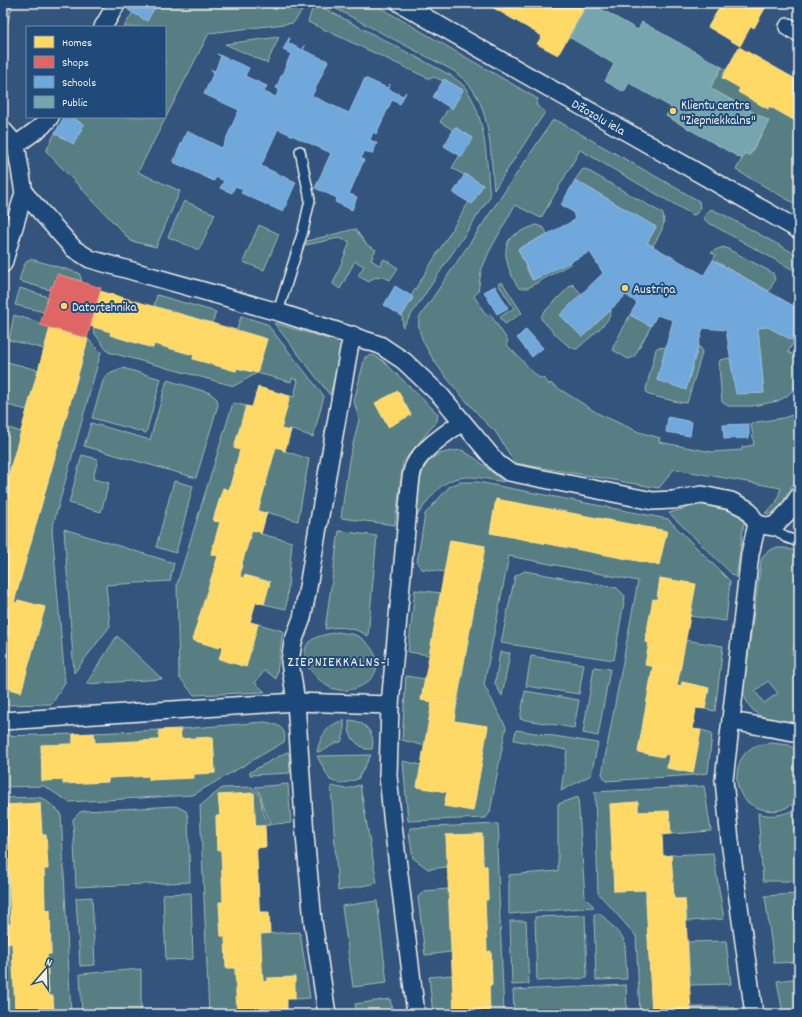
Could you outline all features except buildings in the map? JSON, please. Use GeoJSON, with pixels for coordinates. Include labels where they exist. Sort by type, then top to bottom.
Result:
{"type":"FeatureCollection","features":[{"type":"Feature","properties":{"kind":"street"},"geometry":{"type":"LineString","coordinates":[[104,26],[117,3]]}},
{"type":"Feature","properties":{"kind":"street","name":"Dižozolu iela"},"geometry":{"type":"LineString","coordinates":[[400,3],[799,230]]}},
{"type":"Feature","properties":{"kind":"street"},"geometry":{"type":"LineString","coordinates":[[16,145],[49,118]]}},
{"type":"Feature","properties":{"kind":"street"},"geometry":{"type":"LineString","coordinates":[[3,130],[16,145],[24,193],[3,264]]}},
{"type":"Feature","properties":{"kind":"street"},"geometry":{"type":"LineString","coordinates":[[24,193],[74,249],[90,259],[278,312],[353,335],[380,345],[404,361],[441,396],[497,463],[510,472],[653,501],[673,500],[702,495],[731,501],[747,509],[765,525]]}},
{"type":"Feature","properties":{"kind":"street"},"geometry":{"type":"LineString","coordinates":[[327,1014],[313,922],[305,835],[296,702],[290,662],[293,642],[304,612],[349,349],[353,335]]}},
{"type":"Feature","properties":{"kind":"street"},"geometry":{"type":"LineString","coordinates":[[416,1014],[392,825],[389,782],[390,705],[412,472],[419,457],[440,438],[462,422]]}},
{"type":"Feature","properties":{"kind":"street"},"geometry":{"type":"LineString","coordinates":[[754,1014],[730,841],[724,780],[732,721],[750,554],[765,525],[790,511],[799,496]]}},
{"type":"Feature","properties":{"kind":"street"},"geometry":{"type":"LineString","coordinates":[[3,721],[296,702],[390,705]]}},
{"type":"Feature","properties":{"kind":"street"},"geometry":{"type":"LineString","coordinates":[[732,721],[799,733]]}},
{"type":"Feature","properties":{"kind":"lane"},"geometry":{"type":"LineString","coordinates":[[278,312],[303,231],[310,200],[300,151]]}},
{"type":"Feature","properties":{"kind":"lane"},"geometry":{"type":"LineString","coordinates":[[765,525],[784,538],[799,542]]}},
{"type":"Feature","properties":{"kind":"green space"},"geometry":{"type":"Polygon","coordinates":[[[3,3],[13,3],[3,41],[3,22],[8,6],[3,3]]]}},
{"type":"Feature","properties":{"kind":"green space"},"geometry":{"type":"Polygon","coordinates":[[[157,3],[264,3],[276,10],[280,3],[308,3],[293,23],[209,33],[166,117],[166,26],[125,26],[133,12],[147,21],[157,3]]]}},
{"type":"Feature","properties":{"kind":"green space"},"geometry":{"type":"Polygon","coordinates":[[[314,3],[450,75],[465,87],[478,112],[482,126],[490,197],[403,327],[402,316],[413,298],[411,296],[469,202],[472,203],[483,185],[452,168],[460,155],[462,156],[473,138],[455,127],[453,130],[440,122],[449,107],[451,109],[463,90],[444,79],[443,81],[434,77],[430,79],[308,22],[314,3]]]}},
{"type":"Feature","properties":{"kind":"green space"},"geometry":{"type":"Polygon","coordinates":[[[325,3],[372,3],[538,99],[536,105],[545,112],[494,190],[491,150],[486,122],[477,96],[468,84],[454,71],[325,3]]]}},
{"type":"Feature","properties":{"kind":"green space"},"geometry":{"type":"Polygon","coordinates":[[[279,37],[267,63],[225,44],[279,37]]]}},
{"type":"Feature","properties":{"kind":"green space"},"geometry":{"type":"Polygon","coordinates":[[[722,67],[726,70],[722,78],[740,88],[768,108],[769,106],[799,123],[799,206],[736,170],[745,153],[750,155],[769,121],[710,88],[722,67]]]}},
{"type":"Feature","properties":{"kind":"green space"},"geometry":{"type":"Polygon","coordinates":[[[74,118],[166,118],[138,172],[180,191],[156,247],[131,241],[46,151],[55,133],[74,143],[84,125],[74,118]]]}},
{"type":"Feature","properties":{"kind":"green space"},"geometry":{"type":"Polygon","coordinates":[[[556,120],[699,201],[700,209],[693,215],[580,150],[541,218],[515,205],[489,252],[481,271],[478,292],[474,296],[486,315],[490,314],[508,341],[506,344],[538,377],[545,379],[549,385],[550,383],[599,414],[639,432],[660,438],[659,442],[712,452],[742,450],[742,447],[754,445],[751,423],[783,418],[799,413],[799,474],[779,508],[771,514],[765,513],[776,503],[781,488],[674,469],[659,488],[515,463],[495,431],[455,388],[424,344],[419,330],[419,318],[552,121],[556,120]]]}},
{"type":"Feature","properties":{"kind":"green space"},"geometry":{"type":"Polygon","coordinates":[[[3,165],[7,183],[7,193],[3,190],[3,165]]]}},
{"type":"Feature","properties":{"kind":"green space"},"geometry":{"type":"Polygon","coordinates":[[[585,169],[662,213],[664,217],[663,226],[653,246],[647,243],[656,227],[575,180],[582,170],[585,169]]]}},
{"type":"Feature","properties":{"kind":"green space"},"geometry":{"type":"Polygon","coordinates":[[[184,201],[215,214],[199,250],[168,237],[184,201]]]}},
{"type":"Feature","properties":{"kind":"green space"},"geometry":{"type":"Polygon","coordinates":[[[711,209],[799,256],[799,273],[707,222],[704,219],[704,216],[711,209]]]}},
{"type":"Feature","properties":{"kind":"green space"},"geometry":{"type":"Polygon","coordinates":[[[259,225],[279,234],[264,270],[243,262],[259,225]]]}},
{"type":"Feature","properties":{"kind":"green space"},"geometry":{"type":"Polygon","coordinates":[[[536,225],[544,228],[547,234],[518,249],[532,280],[571,261],[570,264],[528,288],[519,288],[509,269],[506,247],[513,236],[536,225]]]}},
{"type":"Feature","properties":{"kind":"green space"},"geometry":{"type":"Polygon","coordinates":[[[355,229],[367,245],[376,250],[371,260],[379,265],[382,264],[384,259],[398,268],[390,280],[384,277],[373,278],[369,282],[358,276],[364,266],[355,261],[340,289],[333,284],[350,242],[339,238],[306,245],[307,241],[355,229]]]}},
{"type":"Feature","properties":{"kind":"green space"},"geometry":{"type":"Polygon","coordinates":[[[723,247],[773,273],[775,280],[769,291],[713,260],[716,255],[711,253],[723,247]]]}},
{"type":"Feature","properties":{"kind":"green space"},"geometry":{"type":"Polygon","coordinates":[[[31,259],[79,273],[82,281],[57,274],[53,287],[51,286],[50,290],[19,281],[24,265],[31,259]]]}},
{"type":"Feature","properties":{"kind":"green space"},"geometry":{"type":"Polygon","coordinates":[[[502,282],[522,313],[505,324],[500,317],[514,308],[498,284],[502,282]]]}},
{"type":"Feature","properties":{"kind":"green space"},"geometry":{"type":"Polygon","coordinates":[[[572,284],[582,294],[560,315],[582,337],[611,310],[607,320],[598,331],[577,349],[564,342],[542,320],[541,317],[543,313],[572,284]]]}},
{"type":"Feature","properties":{"kind":"green space"},"geometry":{"type":"Polygon","coordinates":[[[20,288],[48,297],[44,312],[15,305],[20,288]]]}},
{"type":"Feature","properties":{"kind":"green space"},"geometry":{"type":"Polygon","coordinates":[[[157,295],[216,312],[212,323],[154,306],[157,295]]]}},
{"type":"Feature","properties":{"kind":"green space"},"geometry":{"type":"Polygon","coordinates":[[[14,315],[41,323],[50,328],[45,349],[9,340],[14,315]]]}},
{"type":"Feature","properties":{"kind":"green space"},"geometry":{"type":"Polygon","coordinates":[[[630,315],[651,326],[634,357],[628,359],[613,350],[613,347],[630,315]]]}},
{"type":"Feature","properties":{"kind":"green space"},"geometry":{"type":"Polygon","coordinates":[[[241,316],[267,324],[324,396],[313,437],[290,429],[289,431],[281,429],[290,396],[294,397],[298,380],[292,378],[291,382],[257,373],[267,339],[237,330],[241,316]]]}},
{"type":"Feature","properties":{"kind":"green space"},"geometry":{"type":"Polygon","coordinates":[[[274,323],[332,340],[338,344],[341,352],[330,395],[274,323]]]}},
{"type":"Feature","properties":{"kind":"green space"},"geometry":{"type":"Polygon","coordinates":[[[94,327],[111,332],[110,335],[152,348],[154,344],[194,355],[193,359],[235,371],[237,368],[257,373],[234,386],[108,352],[93,331],[94,327]]]}},
{"type":"Feature","properties":{"kind":"green space"},"geometry":{"type":"Polygon","coordinates":[[[768,327],[794,341],[788,352],[799,358],[799,379],[793,390],[787,396],[778,401],[753,406],[728,406],[722,402],[719,366],[720,360],[730,358],[736,393],[764,393],[758,328],[768,327]]]}},
{"type":"Feature","properties":{"kind":"green space"},"geometry":{"type":"Polygon","coordinates":[[[88,339],[101,352],[52,529],[65,682],[52,704],[3,705],[3,687],[21,692],[45,608],[18,600],[17,603],[14,602],[88,339]]]}},
{"type":"Feature","properties":{"kind":"green space"},"geometry":{"type":"Polygon","coordinates":[[[658,347],[666,348],[657,380],[686,389],[698,347],[701,348],[702,353],[687,403],[649,395],[647,393],[646,389],[656,349],[658,347]]]}},
{"type":"Feature","properties":{"kind":"green space"},"geometry":{"type":"Polygon","coordinates":[[[373,355],[382,360],[438,414],[437,421],[403,462],[395,525],[341,518],[349,460],[359,420],[354,401],[365,357],[373,355]]]}},
{"type":"Feature","properties":{"kind":"green space"},"geometry":{"type":"Polygon","coordinates":[[[4,361],[38,370],[27,410],[3,404],[4,361]]]}},
{"type":"Feature","properties":{"kind":"green space"},"geometry":{"type":"Polygon","coordinates":[[[123,368],[161,379],[146,433],[92,418],[103,381],[107,375],[123,368]]]}},
{"type":"Feature","properties":{"kind":"green space"},"geometry":{"type":"Polygon","coordinates":[[[167,380],[210,393],[217,399],[218,405],[196,478],[84,446],[91,423],[150,440],[167,380]]]}},
{"type":"Feature","properties":{"kind":"green space"},"geometry":{"type":"Polygon","coordinates":[[[233,403],[246,406],[234,448],[240,450],[229,490],[223,488],[213,520],[220,522],[211,554],[218,556],[219,648],[220,645],[223,646],[246,667],[258,624],[283,631],[276,679],[265,670],[255,683],[265,692],[194,695],[179,677],[177,584],[233,403]]]}},
{"type":"Feature","properties":{"kind":"green space"},"geometry":{"type":"Polygon","coordinates":[[[3,426],[21,432],[9,472],[3,471],[3,426]]]}},
{"type":"Feature","properties":{"kind":"green space"},"geometry":{"type":"Polygon","coordinates":[[[276,447],[309,459],[298,521],[258,511],[276,447]]]}},
{"type":"Feature","properties":{"kind":"green space"},"geometry":{"type":"Polygon","coordinates":[[[462,450],[476,459],[504,482],[474,477],[453,480],[442,486],[430,498],[417,516],[419,488],[423,470],[434,457],[450,451],[462,450]]]}},
{"type":"Feature","properties":{"kind":"green space"},"geometry":{"type":"Polygon","coordinates":[[[82,455],[98,459],[93,479],[109,483],[101,512],[69,503],[82,455]]]}},
{"type":"Feature","properties":{"kind":"green space"},"geometry":{"type":"Polygon","coordinates":[[[174,481],[193,486],[176,553],[156,547],[174,481]]]}},
{"type":"Feature","properties":{"kind":"green space"},"geometry":{"type":"Polygon","coordinates":[[[460,482],[478,482],[668,519],[730,581],[726,621],[690,616],[660,578],[657,600],[653,599],[645,642],[649,643],[645,664],[653,666],[638,752],[664,757],[665,754],[669,755],[667,768],[693,773],[701,730],[712,733],[708,773],[606,781],[602,774],[638,581],[509,556],[484,685],[506,727],[490,812],[486,818],[408,821],[403,761],[421,765],[417,787],[447,792],[444,806],[473,811],[488,727],[454,721],[485,546],[450,540],[445,572],[422,569],[417,563],[425,514],[449,487],[460,482]]]}},
{"type":"Feature","properties":{"kind":"green space"},"geometry":{"type":"Polygon","coordinates":[[[700,504],[734,512],[744,522],[736,578],[669,513],[700,504]]]}},
{"type":"Feature","properties":{"kind":"green space"},"geometry":{"type":"Polygon","coordinates":[[[64,529],[174,563],[170,581],[106,585],[110,626],[74,673],[64,529]]]}},
{"type":"Feature","properties":{"kind":"green space"},"geometry":{"type":"Polygon","coordinates":[[[252,530],[260,532],[261,534],[292,542],[286,609],[264,604],[270,582],[245,575],[244,578],[240,577],[242,563],[252,530]]]}},
{"type":"Feature","properties":{"kind":"green space"},"geometry":{"type":"Polygon","coordinates":[[[339,531],[377,536],[368,636],[347,628],[325,629],[339,531]]]}},
{"type":"Feature","properties":{"kind":"green space"},"geometry":{"type":"Polygon","coordinates":[[[775,548],[785,548],[799,552],[799,631],[792,654],[799,656],[799,724],[780,722],[764,718],[752,709],[743,692],[761,561],[764,555],[775,548]],[[768,681],[755,691],[764,703],[778,693],[768,681]]]}},
{"type":"Feature","properties":{"kind":"green space"},"geometry":{"type":"Polygon","coordinates":[[[525,571],[617,588],[625,596],[614,660],[501,643],[515,576],[525,571]]]}},
{"type":"Feature","properties":{"kind":"green space"},"geometry":{"type":"Polygon","coordinates":[[[415,590],[441,593],[429,655],[408,652],[415,590]]]}},
{"type":"Feature","properties":{"kind":"green space"},"geometry":{"type":"Polygon","coordinates":[[[337,632],[352,634],[360,637],[369,645],[376,658],[377,667],[374,675],[359,687],[349,690],[339,690],[329,687],[317,678],[307,665],[305,654],[306,648],[311,640],[326,634],[337,632]]]}},
{"type":"Feature","properties":{"kind":"green space"},"geometry":{"type":"Polygon","coordinates":[[[117,636],[162,679],[86,684],[117,636]]]}},
{"type":"Feature","properties":{"kind":"green space"},"geometry":{"type":"Polygon","coordinates":[[[685,640],[723,646],[715,711],[705,709],[709,688],[682,682],[681,686],[677,685],[685,640]]]}},
{"type":"Feature","properties":{"kind":"green space"},"geometry":{"type":"Polygon","coordinates":[[[500,652],[510,653],[502,696],[495,684],[500,652]]]}},
{"type":"Feature","properties":{"kind":"green space"},"geometry":{"type":"Polygon","coordinates":[[[531,656],[584,664],[579,694],[526,686],[531,656]]]}},
{"type":"Feature","properties":{"kind":"green space"},"geometry":{"type":"Polygon","coordinates":[[[594,667],[610,669],[598,736],[583,733],[594,667]]]}},
{"type":"Feature","properties":{"kind":"green space"},"geometry":{"type":"Polygon","coordinates":[[[406,676],[425,679],[421,700],[432,702],[425,746],[402,740],[406,676]]]}},
{"type":"Feature","properties":{"kind":"green space"},"geometry":{"type":"Polygon","coordinates":[[[525,691],[579,700],[574,728],[520,719],[525,691]]]}},
{"type":"Feature","properties":{"kind":"green space"},"geometry":{"type":"Polygon","coordinates":[[[344,720],[344,734],[341,742],[317,752],[320,741],[329,728],[333,724],[344,720]]]}},
{"type":"Feature","properties":{"kind":"green space"},"geometry":{"type":"Polygon","coordinates":[[[349,720],[360,723],[368,729],[371,733],[373,743],[372,749],[365,749],[354,740],[349,730],[349,720]]]}},
{"type":"Feature","properties":{"kind":"green space"},"geometry":{"type":"Polygon","coordinates":[[[265,722],[277,725],[283,730],[285,737],[284,742],[193,795],[69,802],[44,786],[3,787],[3,736],[73,734],[73,744],[41,745],[42,781],[63,780],[108,782],[108,778],[215,773],[213,737],[181,739],[180,729],[265,722]]]}},
{"type":"Feature","properties":{"kind":"green space"},"geometry":{"type":"Polygon","coordinates":[[[159,730],[159,740],[95,743],[94,733],[159,730]]]}},
{"type":"Feature","properties":{"kind":"green space"},"geometry":{"type":"Polygon","coordinates":[[[516,730],[598,743],[591,775],[561,791],[567,750],[514,740],[516,730]]]}},
{"type":"Feature","properties":{"kind":"green space"},"geometry":{"type":"Polygon","coordinates":[[[771,743],[789,745],[799,752],[799,801],[775,811],[764,810],[749,803],[742,796],[737,783],[738,769],[743,756],[753,747],[771,743]]]}},
{"type":"Feature","properties":{"kind":"green space"},"geometry":{"type":"Polygon","coordinates":[[[287,752],[289,753],[290,773],[250,775],[250,772],[287,752]]]}},
{"type":"Feature","properties":{"kind":"green space"},"geometry":{"type":"Polygon","coordinates":[[[371,755],[358,779],[340,784],[330,780],[317,756],[371,755]]]}},
{"type":"Feature","properties":{"kind":"green space"},"geometry":{"type":"Polygon","coordinates":[[[288,784],[291,823],[272,824],[263,807],[261,795],[255,787],[288,784]]]}},
{"type":"Feature","properties":{"kind":"green space"},"geometry":{"type":"Polygon","coordinates":[[[360,785],[377,883],[338,891],[331,786],[346,789],[360,785]]]}},
{"type":"Feature","properties":{"kind":"green space"},"geometry":{"type":"Polygon","coordinates":[[[704,786],[711,831],[671,834],[669,812],[638,812],[638,802],[610,804],[614,891],[646,890],[652,1014],[640,1014],[636,936],[598,893],[595,792],[704,786]]]}},
{"type":"Feature","properties":{"kind":"green space"},"geometry":{"type":"Polygon","coordinates":[[[252,787],[260,796],[262,810],[270,825],[255,826],[254,793],[219,795],[220,816],[216,817],[217,850],[221,850],[223,902],[219,903],[221,936],[225,936],[226,968],[235,968],[237,1014],[209,1014],[200,806],[222,788],[252,787]]]}},
{"type":"Feature","properties":{"kind":"green space"},"geometry":{"type":"Polygon","coordinates":[[[38,797],[44,799],[61,813],[71,1014],[54,1014],[53,996],[49,996],[47,954],[51,954],[50,910],[45,910],[44,869],[48,868],[46,835],[42,835],[40,803],[5,805],[7,838],[3,838],[3,798],[38,797]]]}},
{"type":"Feature","properties":{"kind":"green space"},"geometry":{"type":"Polygon","coordinates":[[[578,797],[585,897],[594,907],[509,914],[509,875],[558,871],[558,804],[578,797]]]}},
{"type":"Feature","properties":{"kind":"green space"},"geometry":{"type":"Polygon","coordinates":[[[176,806],[186,811],[188,817],[190,882],[76,887],[73,819],[80,812],[176,806]]]}},
{"type":"Feature","properties":{"kind":"green space"},"geometry":{"type":"Polygon","coordinates":[[[793,810],[796,881],[763,881],[758,813],[776,815],[784,814],[793,810]]]}},
{"type":"Feature","properties":{"kind":"green space"},"geometry":{"type":"Polygon","coordinates":[[[498,824],[499,838],[497,848],[504,1014],[490,1014],[489,986],[492,985],[491,952],[487,952],[485,900],[488,899],[487,866],[483,866],[482,834],[446,835],[447,867],[428,869],[413,858],[409,832],[410,828],[498,824]]]}},
{"type":"Feature","properties":{"kind":"green space"},"geometry":{"type":"Polygon","coordinates":[[[713,853],[724,919],[687,921],[685,899],[674,899],[671,855],[713,853]]]}},
{"type":"Feature","properties":{"kind":"green space"},"geometry":{"type":"Polygon","coordinates":[[[3,858],[8,858],[11,924],[3,925],[3,858]]]}},
{"type":"Feature","properties":{"kind":"green space"},"geometry":{"type":"Polygon","coordinates":[[[448,889],[451,952],[425,955],[418,897],[424,891],[448,889]]]}},
{"type":"Feature","properties":{"kind":"green space"},"geometry":{"type":"Polygon","coordinates":[[[191,893],[193,959],[166,960],[163,894],[191,893]]]}},
{"type":"Feature","properties":{"kind":"green space"},"geometry":{"type":"Polygon","coordinates":[[[796,894],[799,912],[799,962],[774,963],[765,896],[796,894]]]}},
{"type":"Feature","properties":{"kind":"green space"},"geometry":{"type":"Polygon","coordinates":[[[92,897],[95,965],[80,966],[76,898],[92,897]]]}},
{"type":"Feature","properties":{"kind":"green space"},"geometry":{"type":"Polygon","coordinates":[[[377,901],[387,983],[353,987],[342,906],[377,901]]]}},
{"type":"Feature","properties":{"kind":"green space"},"geometry":{"type":"Polygon","coordinates":[[[594,914],[601,914],[623,938],[625,945],[627,979],[596,980],[594,914]]]}},
{"type":"Feature","properties":{"kind":"green space"},"geometry":{"type":"Polygon","coordinates":[[[585,915],[587,978],[537,981],[535,917],[585,915]]]}},
{"type":"Feature","properties":{"kind":"green space"},"geometry":{"type":"Polygon","coordinates":[[[510,921],[526,921],[529,984],[512,985],[510,921]]]}},
{"type":"Feature","properties":{"kind":"green space"},"geometry":{"type":"Polygon","coordinates":[[[300,932],[310,998],[295,999],[294,977],[263,982],[260,934],[300,932]]]}},
{"type":"Feature","properties":{"kind":"green space"},"geometry":{"type":"Polygon","coordinates":[[[726,941],[731,984],[690,985],[688,942],[726,941]]]}},
{"type":"Feature","properties":{"kind":"green space"},"geometry":{"type":"Polygon","coordinates":[[[12,943],[15,1010],[6,1011],[6,1009],[3,1009],[3,944],[12,943]]]}},
{"type":"Feature","properties":{"kind":"green space"},"geometry":{"type":"Polygon","coordinates":[[[141,969],[141,1014],[82,1014],[80,974],[141,969]]]}},
{"type":"Feature","properties":{"kind":"green space"},"geometry":{"type":"Polygon","coordinates":[[[452,975],[454,1014],[433,1014],[429,977],[452,975]]]}},
{"type":"Feature","properties":{"kind":"green space"},"geometry":{"type":"Polygon","coordinates":[[[799,978],[799,1014],[783,1014],[777,981],[799,978]]]}},
{"type":"Feature","properties":{"kind":"green space"},"geometry":{"type":"Polygon","coordinates":[[[626,985],[627,1014],[514,1014],[513,990],[626,985]]]}},
{"type":"Feature","properties":{"kind":"green space"},"geometry":{"type":"Polygon","coordinates":[[[390,999],[393,1014],[357,1014],[355,1004],[390,999]]]}},
{"type":"Feature","properties":{"kind":"green space"},"geometry":{"type":"Polygon","coordinates":[[[691,1007],[734,1007],[736,1014],[691,1014],[691,1007]]]}},
{"type":"Feature","properties":{"kind":"place","name":"Klientu centrs \"Ziepniekkalns\""},"geometry":{"type":"Point","coordinates":[673,111]}},
{"type":"Feature","properties":{"kind":"place","name":"Austriņa"},"geometry":{"type":"Point","coordinates":[625,288]}},
{"type":"Feature","properties":{"kind":"place","name":"Datortehnika"},"geometry":{"type":"Point","coordinates":[64,306]}},
{"type":"Feature","properties":{"kind":"district","name":"ZIEPNIEKKALNS-1"},"geometry":{"type":"Point","coordinates":[339,661]}}]}
